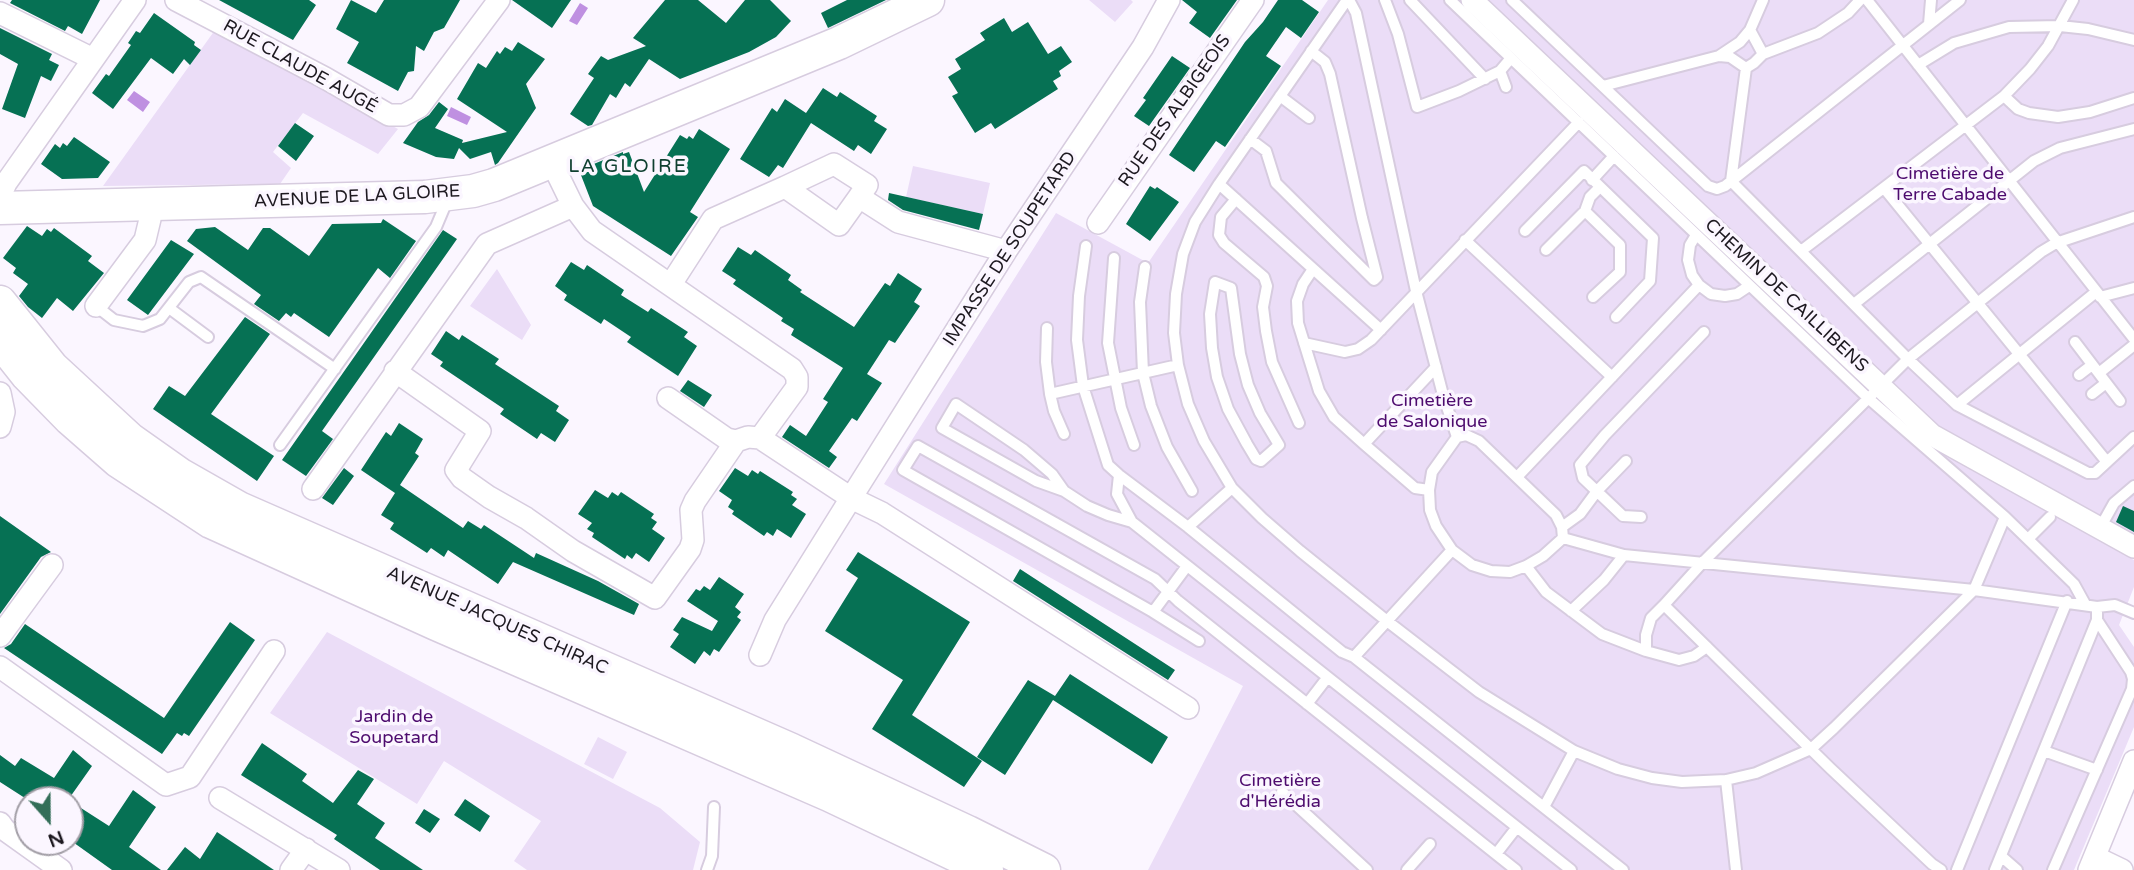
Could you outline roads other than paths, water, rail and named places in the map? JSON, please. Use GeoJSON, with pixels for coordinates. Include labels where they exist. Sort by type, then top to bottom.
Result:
{"type":"FeatureCollection","features":[{"type":"Feature","properties":{"kind":"main road","name":"AVENUE DE LA GLOIRE"},"geometry":{"type":"LineString","coordinates":[[0,208],[444,196],[494,185],[839,43],[911,4]]}},
{"type":"Feature","properties":{"kind":"main road","name":"AVENUE JACQUES CHIRAC"},"geometry":{"type":"LineString","coordinates":[[0,302],[52,367],[130,439],[181,475],[239,508],[792,750],[1044,870]]}},
{"type":"Feature","properties":{"kind":"main road","name":"AVENUE JACQUES CHIRAC"},"geometry":{"type":"LineString","coordinates":[[0,341],[27,375],[118,461],[211,522],[436,624],[841,800],[987,870]]}},
{"type":"Feature","properties":{"kind":"street"},"geometry":{"type":"LineString","coordinates":[[0,196],[6,183],[135,0]]}},
{"type":"Feature","properties":{"kind":"street","name":"RUE CLAUDE AUGÉ"},"geometry":{"type":"LineString","coordinates":[[176,0],[325,78],[389,116],[404,115],[419,107],[499,0]]}},
{"type":"Feature","properties":{"kind":"street","name":"IMPASSE DE SOUPETARD"},"geometry":{"type":"LineString","coordinates":[[760,654],[775,620],[851,498],[1006,251],[1137,57],[1169,0]]}},
{"type":"Feature","properties":{"kind":"street","name":"RUE DES ALBIGEOIS"},"geometry":{"type":"LineString","coordinates":[[1098,223],[1253,0]]}},
{"type":"Feature","properties":{"kind":"street","name":"CHEMIN DE CAILLIBENS"},"geometry":{"type":"LineString","coordinates":[[1472,0],[1875,392],[1932,435],[2134,547]]}},
{"type":"Feature","properties":{"kind":"street"},"geometry":{"type":"LineString","coordinates":[[0,13],[93,59]]}},
{"type":"Feature","properties":{"kind":"street"},"geometry":{"type":"LineString","coordinates":[[551,161],[573,206],[592,231],[792,369],[797,377],[797,387],[760,438]]}},
{"type":"Feature","properties":{"kind":"street"},"geometry":{"type":"LineString","coordinates":[[671,284],[713,219],[834,164],[867,185],[839,225],[785,187]]}},
{"type":"Feature","properties":{"kind":"street"},"geometry":{"type":"LineString","coordinates":[[859,197],[898,222],[1006,251]]}},
{"type":"Feature","properties":{"kind":"street"},"geometry":{"type":"LineString","coordinates":[[96,306],[145,240],[149,204]]}},
{"type":"Feature","properties":{"kind":"street"},"geometry":{"type":"LineString","coordinates":[[313,489],[487,244],[573,206]]}},
{"type":"Feature","properties":{"kind":"street"},"geometry":{"type":"LineString","coordinates":[[395,371],[480,431],[456,470],[462,478],[655,598],[690,549],[693,540],[691,510],[695,501],[736,441]]}},
{"type":"Feature","properties":{"kind":"street"},"geometry":{"type":"LineString","coordinates":[[0,393],[4,412],[0,427]]}},
{"type":"Feature","properties":{"kind":"street"},"geometry":{"type":"LineString","coordinates":[[668,398],[727,439],[736,441],[748,437],[760,438],[851,498],[882,513],[1188,708]]}},
{"type":"Feature","properties":{"kind":"street"},"geometry":{"type":"LineString","coordinates":[[0,636],[52,565]]}},
{"type":"Feature","properties":{"kind":"street"},"geometry":{"type":"LineString","coordinates":[[0,667],[166,785],[190,777],[274,651]]}},
{"type":"Feature","properties":{"kind":"street"},"geometry":{"type":"LineString","coordinates":[[2122,870],[2092,864],[2134,761]]}},
{"type":"Feature","properties":{"kind":"street"},"geometry":{"type":"LineString","coordinates":[[220,798],[339,870]]}},
{"type":"Feature","properties":{"kind":"street"},"geometry":{"type":"LineString","coordinates":[[0,823],[5,830],[61,870]]}},
{"type":"Feature","properties":{"kind":"street"},"geometry":{"type":"LineString","coordinates":[[291,870],[306,849]]}},
{"type":"Feature","properties":{"kind":"lane"},"geometry":{"type":"LineString","coordinates":[[1457,437],[1416,291],[1356,13],[1348,0],[1195,222],[1183,254],[1176,294],[1174,333],[1178,365],[1188,404],[1204,441],[1232,488],[1262,518],[1387,621],[1479,692],[1574,751],[1618,769],[1652,778],[1682,782],[1727,780],[1756,773],[1811,749],[1974,590],[2005,517]]}},
{"type":"Feature","properties":{"kind":"lane"},"geometry":{"type":"LineString","coordinates":[[1450,0],[1749,286],[1875,392],[2074,584],[2085,604]]}},
{"type":"Feature","properties":{"kind":"lane"},"geometry":{"type":"LineString","coordinates":[[1512,0],[1709,186],[1717,189],[1731,181],[1960,0]]}},
{"type":"Feature","properties":{"kind":"lane"},"geometry":{"type":"LineString","coordinates":[[1603,86],[1719,56],[1740,42],[1750,30],[1763,0]]}},
{"type":"Feature","properties":{"kind":"lane"},"geometry":{"type":"LineString","coordinates":[[1746,68],[1763,54],[1818,33],[1848,13],[1860,0]]}},
{"type":"Feature","properties":{"kind":"lane"},"geometry":{"type":"LineString","coordinates":[[1867,0],[2134,339]]}},
{"type":"Feature","properties":{"kind":"lane"},"geometry":{"type":"LineString","coordinates":[[1929,24],[1931,0]]}},
{"type":"Feature","properties":{"kind":"lane"},"geometry":{"type":"LineString","coordinates":[[1801,251],[2004,96],[2030,69],[2060,26],[2073,0]]}},
{"type":"Feature","properties":{"kind":"lane"},"geometry":{"type":"LineString","coordinates":[[1485,79],[1411,1],[1388,5],[1417,107],[1485,79],[1500,71],[1511,58]]}},
{"type":"Feature","properties":{"kind":"lane"},"geometry":{"type":"LineString","coordinates":[[1918,65],[1954,43],[1988,32],[2032,25],[2088,29],[2134,40]]}},
{"type":"Feature","properties":{"kind":"lane"},"geometry":{"type":"LineString","coordinates":[[1750,30],[1763,54]]}},
{"type":"Feature","properties":{"kind":"lane"},"geometry":{"type":"LineString","coordinates":[[1250,139],[1266,151],[1276,183],[1374,280],[1377,277],[1330,74],[1325,62],[1311,51]]}},
{"type":"Feature","properties":{"kind":"lane"},"geometry":{"type":"LineString","coordinates":[[1719,56],[1730,57],[1746,68]]}},
{"type":"Feature","properties":{"kind":"lane"},"geometry":{"type":"LineString","coordinates":[[1731,181],[1746,68]]}},
{"type":"Feature","properties":{"kind":"lane"},"geometry":{"type":"LineString","coordinates":[[1500,71],[1506,87]]}},
{"type":"Feature","properties":{"kind":"lane"},"geometry":{"type":"LineString","coordinates":[[1280,96],[1309,118]]}},
{"type":"Feature","properties":{"kind":"lane"},"geometry":{"type":"LineString","coordinates":[[2004,96],[2018,109],[2058,117],[2090,112],[2134,98]]}},
{"type":"Feature","properties":{"kind":"lane"},"geometry":{"type":"LineString","coordinates":[[1304,343],[1345,352],[1358,349],[1381,330],[1579,122]]}},
{"type":"Feature","properties":{"kind":"lane"},"geometry":{"type":"LineString","coordinates":[[1854,304],[2034,161],[2060,148],[2134,129]]}},
{"type":"Feature","properties":{"kind":"lane"},"geometry":{"type":"LineString","coordinates":[[1546,250],[1585,211],[1596,183],[1614,156]]}},
{"type":"Feature","properties":{"kind":"lane"},"geometry":{"type":"LineString","coordinates":[[1525,232],[1584,171],[1653,238],[1650,281],[1616,317]]}},
{"type":"Feature","properties":{"kind":"lane"},"geometry":{"type":"LineString","coordinates":[[1731,181],[1957,405],[2088,474],[2095,472],[2134,437]]}},
{"type":"Feature","properties":{"kind":"lane"},"geometry":{"type":"LineString","coordinates":[[1219,184],[1381,330]]}},
{"type":"Feature","properties":{"kind":"lane"},"geometry":{"type":"LineString","coordinates":[[1884,188],[2106,462]]}},
{"type":"Feature","properties":{"kind":"lane"},"geometry":{"type":"LineString","coordinates":[[280,445],[436,227],[444,208],[444,196]]}},
{"type":"Feature","properties":{"kind":"lane"},"geometry":{"type":"LineString","coordinates":[[1236,199],[1221,216],[1219,235],[1224,243],[1264,277],[1267,286],[1264,307],[1266,331],[1272,362],[1299,423]]}},
{"type":"Feature","properties":{"kind":"lane"},"geometry":{"type":"LineString","coordinates":[[1585,211],[1620,245],[1620,272],[1593,297]]}},
{"type":"Feature","properties":{"kind":"lane"},"geometry":{"type":"LineString","coordinates":[[1646,651],[1646,635],[1651,618],[1703,562],[1908,359],[2041,252],[2056,243],[2134,217]]}},
{"type":"Feature","properties":{"kind":"lane"},"geometry":{"type":"LineString","coordinates":[[1696,235],[1690,245],[1688,260],[1692,275],[1699,285],[1711,294],[1725,296],[1737,294],[1749,286]]}},
{"type":"Feature","properties":{"kind":"lane"},"geometry":{"type":"LineString","coordinates":[[1465,240],[1612,377]]}},
{"type":"Feature","properties":{"kind":"lane"},"geometry":{"type":"LineString","coordinates":[[1086,246],[1076,340],[1083,386],[1108,465],[1342,652],[1354,657],[1623,870]]}},
{"type":"Feature","properties":{"kind":"lane"},"geometry":{"type":"LineString","coordinates":[[1114,258],[1108,343],[1114,379],[1134,445]]}},
{"type":"Feature","properties":{"kind":"lane"},"geometry":{"type":"LineString","coordinates":[[1145,267],[1140,302],[1143,373],[1151,406],[1167,447],[1192,491]]}},
{"type":"Feature","properties":{"kind":"lane"},"geometry":{"type":"LineString","coordinates":[[1313,269],[1303,284],[1297,301],[1298,323],[1319,391],[1335,417],[1364,444],[1415,488],[1429,490]]}},
{"type":"Feature","properties":{"kind":"lane"},"geometry":{"type":"LineString","coordinates":[[96,306],[114,320],[143,326],[160,319],[189,282],[201,277],[335,369]]}},
{"type":"Feature","properties":{"kind":"lane"},"geometry":{"type":"LineString","coordinates":[[1215,282],[1231,288],[1240,354],[1248,385],[1279,445],[1261,461],[1256,459],[1228,409],[1217,377],[1210,314],[1215,282]]}},
{"type":"Feature","properties":{"kind":"lane"},"geometry":{"type":"LineString","coordinates":[[1517,477],[1699,285]]}},
{"type":"Feature","properties":{"kind":"lane"},"geometry":{"type":"LineString","coordinates":[[1957,405],[2098,295],[2134,288]]}},
{"type":"Feature","properties":{"kind":"lane"},"geometry":{"type":"LineString","coordinates":[[169,308],[208,337]]}},
{"type":"Feature","properties":{"kind":"lane"},"geometry":{"type":"LineString","coordinates":[[1047,328],[1045,362],[1050,394],[1064,433]]}},
{"type":"Feature","properties":{"kind":"lane"},"geometry":{"type":"LineString","coordinates":[[1641,517],[1623,516],[1583,478],[1580,466],[1605,435],[1704,332]]}},
{"type":"Feature","properties":{"kind":"lane"},"geometry":{"type":"LineString","coordinates":[[2075,342],[2120,401]]}},
{"type":"Feature","properties":{"kind":"lane"},"geometry":{"type":"LineString","coordinates":[[2092,394],[2099,374],[2134,345]]}},
{"type":"Feature","properties":{"kind":"lane"},"geometry":{"type":"LineString","coordinates":[[1050,394],[1178,365]]}},
{"type":"Feature","properties":{"kind":"lane"},"geometry":{"type":"LineString","coordinates":[[1364,444],[1436,367]]}},
{"type":"Feature","properties":{"kind":"lane"},"geometry":{"type":"LineString","coordinates":[[2079,375],[2099,374]]}},
{"type":"Feature","properties":{"kind":"lane"},"geometry":{"type":"LineString","coordinates":[[1064,491],[1052,474],[1024,450],[956,404],[942,428],[1036,481],[1064,491],[1087,506],[1108,515],[1132,522],[1571,870]]}},
{"type":"Feature","properties":{"kind":"lane"},"geometry":{"type":"LineString","coordinates":[[1626,461],[1597,491],[1580,514],[1563,532],[1543,556],[1510,572],[1491,571],[1472,565],[1452,550],[1436,526],[1430,510],[1432,472],[1457,437],[1465,435],[1479,441],[1556,515],[1563,532],[1624,555],[1974,590],[2097,607],[2115,605],[2134,613]]}},
{"type":"Feature","properties":{"kind":"lane"},"geometry":{"type":"LineString","coordinates":[[1199,641],[1153,612],[903,470],[918,446],[1155,579],[1516,870]]}},
{"type":"Feature","properties":{"kind":"lane"},"geometry":{"type":"LineString","coordinates":[[1119,475],[1117,494],[1132,522]]}},
{"type":"Feature","properties":{"kind":"lane"},"geometry":{"type":"LineString","coordinates":[[2100,528],[2114,503],[2134,486]]}},
{"type":"Feature","properties":{"kind":"lane"},"geometry":{"type":"LineString","coordinates":[[1188,527],[1232,488]]}},
{"type":"Feature","properties":{"kind":"lane"},"geometry":{"type":"LineString","coordinates":[[2028,539],[2050,517]]}},
{"type":"Feature","properties":{"kind":"lane"},"geometry":{"type":"LineString","coordinates":[[1354,657],[1452,550]]}},
{"type":"Feature","properties":{"kind":"lane"},"geometry":{"type":"LineString","coordinates":[[1572,611],[1604,580],[1624,555]]}},
{"type":"Feature","properties":{"kind":"lane"},"geometry":{"type":"LineString","coordinates":[[1153,612],[1187,566]]}},
{"type":"Feature","properties":{"kind":"lane"},"geometry":{"type":"LineString","coordinates":[[1526,566],[1546,592],[1602,634],[1679,660],[1694,656],[1707,647]]}},
{"type":"Feature","properties":{"kind":"lane"},"geometry":{"type":"LineString","coordinates":[[1957,870],[2067,601]]}},
{"type":"Feature","properties":{"kind":"lane"},"geometry":{"type":"LineString","coordinates":[[1664,605],[1811,749],[1941,870]]}},
{"type":"Feature","properties":{"kind":"lane"},"geometry":{"type":"LineString","coordinates":[[1995,870],[2097,621],[2097,607]]}},
{"type":"Feature","properties":{"kind":"lane"},"geometry":{"type":"LineString","coordinates":[[2053,870],[2132,689],[2131,672],[2097,621]]}},
{"type":"Feature","properties":{"kind":"lane"},"geometry":{"type":"LineString","coordinates":[[1307,704],[1327,678]]}},
{"type":"Feature","properties":{"kind":"lane"},"geometry":{"type":"LineString","coordinates":[[1544,807],[1574,751]]}},
{"type":"Feature","properties":{"kind":"lane"},"geometry":{"type":"LineString","coordinates":[[2044,751],[2096,770]]}},
{"type":"Feature","properties":{"kind":"lane"},"geometry":{"type":"LineString","coordinates":[[1727,780],[1736,870]]}},
{"type":"Feature","properties":{"kind":"lane"},"geometry":{"type":"LineString","coordinates":[[1282,792],[1367,870]]}},
{"type":"Feature","properties":{"kind":"lane"},"geometry":{"type":"LineString","coordinates":[[707,870],[712,856],[714,807]]}},
{"type":"Feature","properties":{"kind":"lane"},"geometry":{"type":"LineString","coordinates":[[1496,853],[1517,827]]}},
{"type":"Feature","properties":{"kind":"lane"},"geometry":{"type":"LineString","coordinates":[[1407,870],[1430,844]]}},
{"type":"Feature","properties":{"kind":"lane"},"geometry":{"type":"LineString","coordinates":[[2001,856],[2017,870]]}},
{"type":"Feature","properties":{"kind":"district","name":"LA GLOIRE"},"geometry":{"type":"Point","coordinates":[628,167]}},
{"type":"Feature","properties":{"kind":"park label","name":"Cimetière de Terre Cabade"},"geometry":{"type":"Point","coordinates":[1950,184]}},
{"type":"Feature","properties":{"kind":"park label","name":"Cimetière de Salonique"},"geometry":{"type":"Point","coordinates":[1432,411]}},
{"type":"Feature","properties":{"kind":"park label","name":"Jardin de Soupetard"},"geometry":{"type":"Point","coordinates":[394,727]}},
{"type":"Feature","properties":{"kind":"park label","name":"Cimetière d'Hérédia"},"geometry":{"type":"Point","coordinates":[1280,791]}}]}
